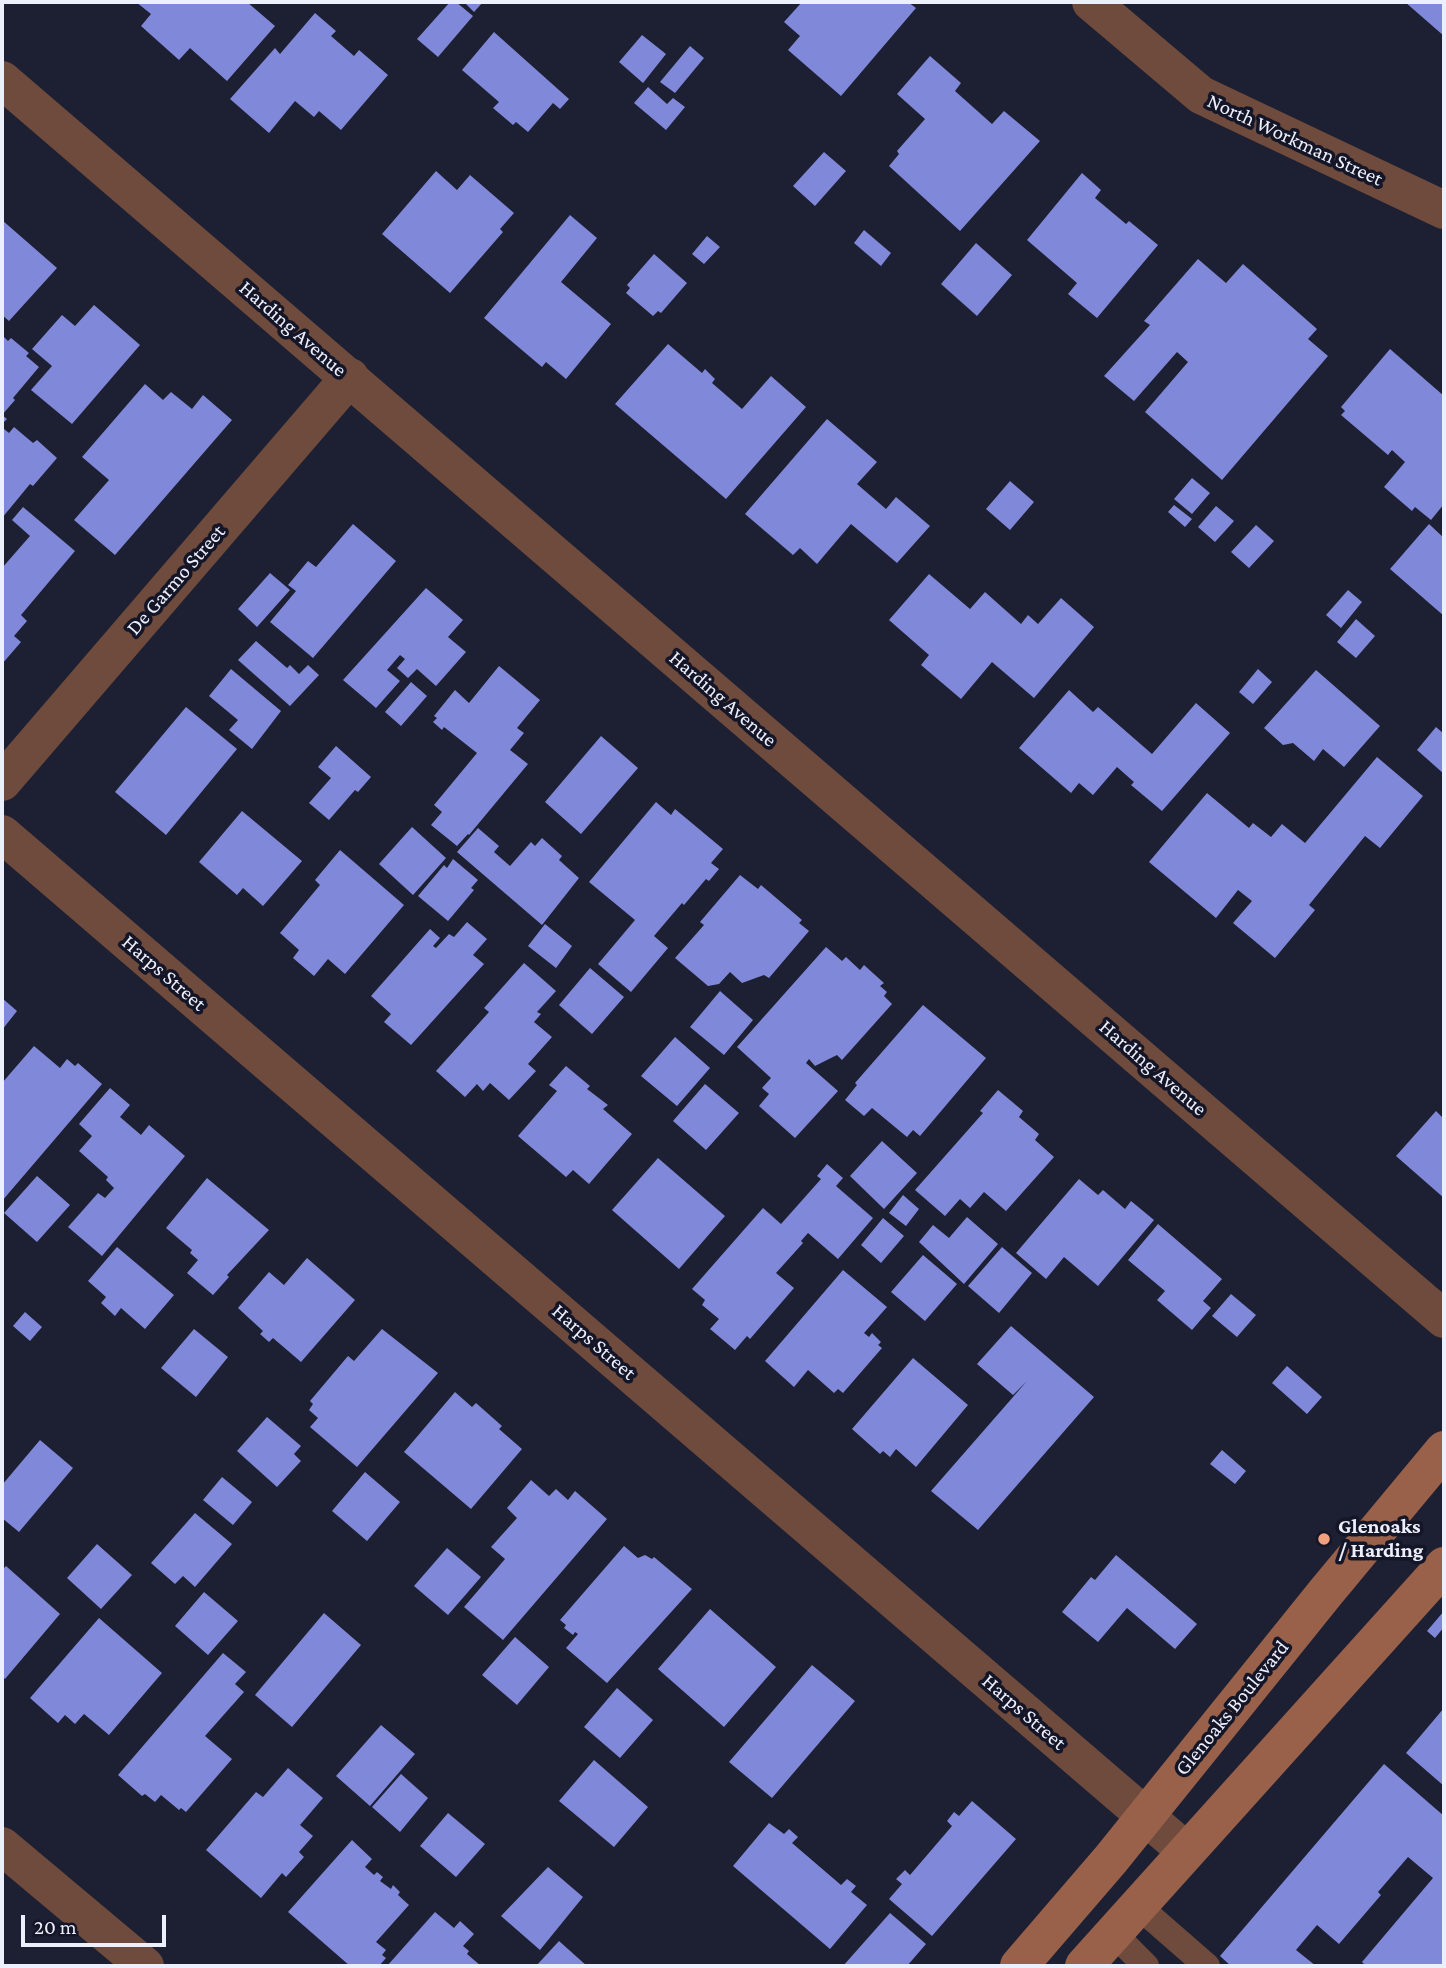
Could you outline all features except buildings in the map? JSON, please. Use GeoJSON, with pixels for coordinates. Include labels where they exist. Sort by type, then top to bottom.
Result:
{"type":"FeatureCollection","features":[{"type":"Feature","properties":{"kind":"main road","name":"Glenoaks Boulevard"},"geometry":{"type":"LineString","coordinates":[[1019,1966],[1444,1450]]}},
{"type":"Feature","properties":{"kind":"main road"},"geometry":{"type":"LineString","coordinates":[[1084,1966],[1444,1566]]}},
{"type":"Feature","properties":{"kind":"street","name":"North Workman Street"},"geometry":{"type":"LineString","coordinates":[[1091,2],[1200,95],[1444,210]]}},
{"type":"Feature","properties":{"kind":"street","name":"Harding Avenue"},"geometry":{"type":"LineString","coordinates":[[2,80],[1444,1319]]}},
{"type":"Feature","properties":{"kind":"street","name":"De Garmo Street"},"geometry":{"type":"LineString","coordinates":[[2,782],[349,377]]}},
{"type":"Feature","properties":{"kind":"street","name":"Harps Street"},"geometry":{"type":"LineString","coordinates":[[2,834],[1186,1851]]}},
{"type":"Feature","properties":{"kind":"street"},"geometry":{"type":"LineString","coordinates":[[2,1846],[145,1966]]}},
{"type":"Feature","properties":{"kind":"lane"},"geometry":{"type":"LineString","coordinates":[[1125,1919],[1146,1966]]}},
{"type":"Feature","properties":{"kind":"lane"},"geometry":{"type":"LineString","coordinates":[[1125,1919],[1207,1966]]}},
{"type":"Feature","properties":{"kind":"place","name":"Glenoaks / Harding"},"geometry":{"type":"Point","coordinates":[1324,1539]}}]}
